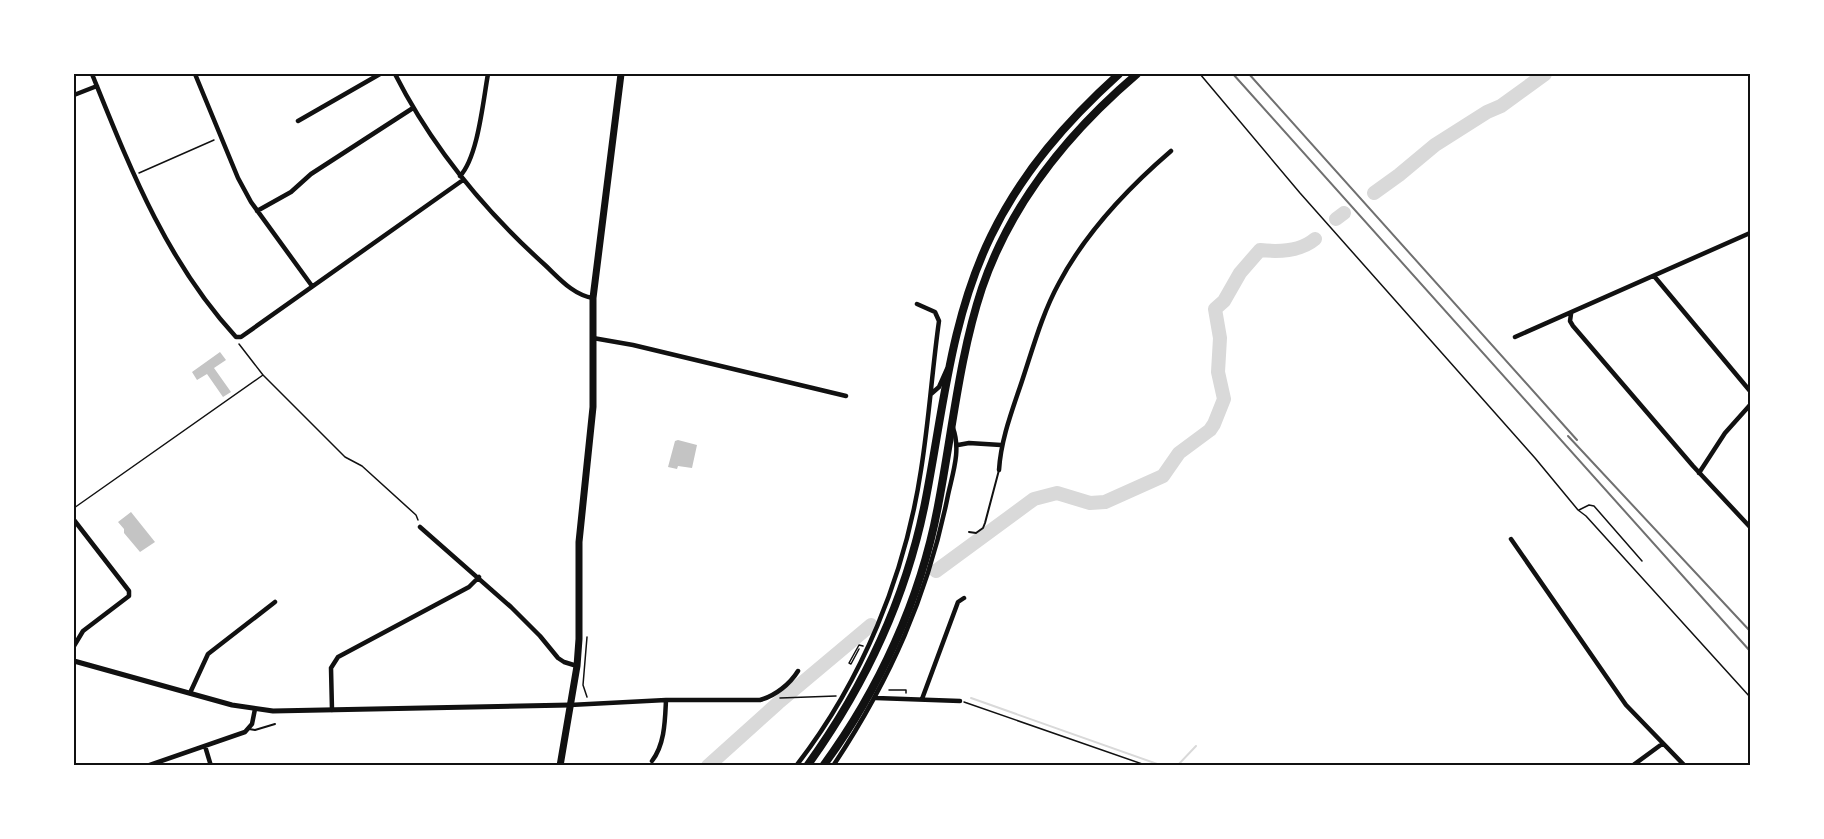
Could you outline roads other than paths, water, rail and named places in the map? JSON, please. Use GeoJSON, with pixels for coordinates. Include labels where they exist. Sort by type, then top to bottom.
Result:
{"type":"FeatureCollection","features":[{"type":"Feature","properties":{"kind":"highway"},"geometry":{"type":"LineString","coordinates":[[807,765],[843,713],[867,670],[892,615],[917,538],[949,366],[962,310],[970,284],[990,238],[1012,195],[1053,139],[1072,117],[1119,74]]}},
{"type":"Feature","properties":{"kind":"highway"},"geometry":{"type":"LineString","coordinates":[[823,765],[867,695],[902,625],[930,542],[973,322],[982,289],[1000,243],[1032,186],[1052,161],[1082,126],[1137,74]]}},
{"type":"Feature","properties":{"kind":"main road"},"geometry":{"type":"LineString","coordinates":[[560,765],[577,666],[579,639],[577,566],[593,407],[593,298],[621,74]]}},
{"type":"Feature","properties":{"kind":"street"},"geometry":{"type":"LineString","coordinates":[[92,74],[133,176],[155,222],[183,269],[238,338],[461,178],[473,154],[488,74]]}},
{"type":"Feature","properties":{"kind":"street"},"geometry":{"type":"LineString","coordinates":[[195,74],[238,178],[257,211],[312,286]]}},
{"type":"Feature","properties":{"kind":"street"},"geometry":{"type":"LineString","coordinates":[[298,121],[380,74]]}},
{"type":"Feature","properties":{"kind":"street"},"geometry":{"type":"LineString","coordinates":[[395,74],[413,108],[461,178],[505,227],[546,266],[578,293],[593,298]]}},
{"type":"Feature","properties":{"kind":"street"},"geometry":{"type":"LineString","coordinates":[[74,95],[97,86]]}},
{"type":"Feature","properties":{"kind":"street"},"geometry":{"type":"LineString","coordinates":[[257,211],[291,192],[311,174],[413,108]]}},
{"type":"Feature","properties":{"kind":"street"},"geometry":{"type":"LineString","coordinates":[[999,470],[1001,445],[1037,336],[1059,282],[1111,211],[1148,171],[1172,151]]}},
{"type":"Feature","properties":{"kind":"street"},"geometry":{"type":"LineString","coordinates":[[1515,337],[1750,233]]}},
{"type":"Feature","properties":{"kind":"street"},"geometry":{"type":"LineString","coordinates":[[1654,276],[1750,391]]}},
{"type":"Feature","properties":{"kind":"street"},"geometry":{"type":"LineString","coordinates":[[796,765],[842,696],[875,631],[903,554],[921,472],[939,321],[935,312],[917,304]]}},
{"type":"Feature","properties":{"kind":"street"},"geometry":{"type":"LineString","coordinates":[[1571,314],[1570,321],[1573,326],[1699,473],[1750,526]]}},
{"type":"Feature","properties":{"kind":"street"},"geometry":{"type":"LineString","coordinates":[[593,338],[633,345],[846,396]]}},
{"type":"Feature","properties":{"kind":"street"},"geometry":{"type":"LineString","coordinates":[[931,394],[939,387],[949,366]]}},
{"type":"Feature","properties":{"kind":"street"},"geometry":{"type":"LineString","coordinates":[[1699,473],[1725,433],[1750,405]]}},
{"type":"Feature","properties":{"kind":"street"},"geometry":{"type":"LineString","coordinates":[[833,765],[876,698],[897,656],[921,596],[941,529],[958,445],[952,425]]}},
{"type":"Feature","properties":{"kind":"street"},"geometry":{"type":"LineString","coordinates":[[958,445],[969,443],[1001,445]]}},
{"type":"Feature","properties":{"kind":"street"},"geometry":{"type":"LineString","coordinates":[[74,520],[129,591],[129,596],[83,631],[74,646]]}},
{"type":"Feature","properties":{"kind":"street"},"geometry":{"type":"LineString","coordinates":[[420,527],[479,577],[540,636],[558,658],[577,666]]}},
{"type":"Feature","properties":{"kind":"street"},"geometry":{"type":"LineString","coordinates":[[1510,539],[1626,705],[1685,765]]}},
{"type":"Feature","properties":{"kind":"street"},"geometry":{"type":"LineString","coordinates":[[332,710],[331,668],[338,657],[469,587],[479,577]]}},
{"type":"Feature","properties":{"kind":"street"},"geometry":{"type":"LineString","coordinates":[[922,699],[958,602],[964,598]]}},
{"type":"Feature","properties":{"kind":"street"},"geometry":{"type":"LineString","coordinates":[[190,693],[208,654],[275,602]]}},
{"type":"Feature","properties":{"kind":"street"},"geometry":{"type":"LineString","coordinates":[[74,661],[232,705],[286,712],[570,705],[666,700],[760,700],[778,691],[798,671]]}},
{"type":"Feature","properties":{"kind":"street"},"geometry":{"type":"LineString","coordinates":[[876,698],[960,701]]}},
{"type":"Feature","properties":{"kind":"street"},"geometry":{"type":"LineString","coordinates":[[652,761],[660,748],[666,717],[666,700]]}},
{"type":"Feature","properties":{"kind":"street"},"geometry":{"type":"LineString","coordinates":[[147,765],[249,729],[255,709]]}},
{"type":"Feature","properties":{"kind":"street"},"geometry":{"type":"LineString","coordinates":[[1632,765],[1662,744]]}},
{"type":"Feature","properties":{"kind":"street"},"geometry":{"type":"LineString","coordinates":[[205,746],[211,765]]}},
{"type":"Feature","properties":{"kind":"lane"},"geometry":{"type":"LineString","coordinates":[[969,532],[976,533],[985,523],[999,470]]}},
{"type":"Feature","properties":{"kind":"lane"},"geometry":{"type":"LineString","coordinates":[[249,729],[255,730],[275,724]]}},
{"type":"Feature","properties":{"kind":"waterway"},"geometry":{"type":"LineString","coordinates":[[1374,193],[1435,145],[1487,112],[1501,106],[1545,74]]}},
{"type":"Feature","properties":{"kind":"waterway"},"geometry":{"type":"LineString","coordinates":[[1336,219],[1344,213]]}},
{"type":"Feature","properties":{"kind":"waterway"},"geometry":{"type":"LineString","coordinates":[[936,571],[1034,499],[1057,493],[1090,503],[1105,502],[1163,476],[1179,453],[1210,430],[1224,399],[1218,372],[1220,338],[1215,309],[1224,301],[1240,273],[1260,250],[1289,250],[1315,239]]}},
{"type":"Feature","properties":{"kind":"waterway"},"geometry":{"type":"LineString","coordinates":[[708,766],[778,703],[871,625]]}},
{"type":"Feature","properties":{"kind":"waterway"},"geometry":{"type":"LineString","coordinates":[[971,698],[1163,766]]}},
{"type":"Feature","properties":{"kind":"waterway"},"geometry":{"type":"LineString","coordinates":[[1177,766],[1196,746]]}},
{"type":"Feature","properties":{"kind":"railway"},"geometry":{"type":"LineString","coordinates":[[1233,74],[1750,651]]}},
{"type":"Feature","properties":{"kind":"railway"},"geometry":{"type":"LineString","coordinates":[[1249,74],[1577,440]]}},
{"type":"Feature","properties":{"kind":"railway"},"geometry":{"type":"LineString","coordinates":[[1568,436],[1750,631]]}}]}
